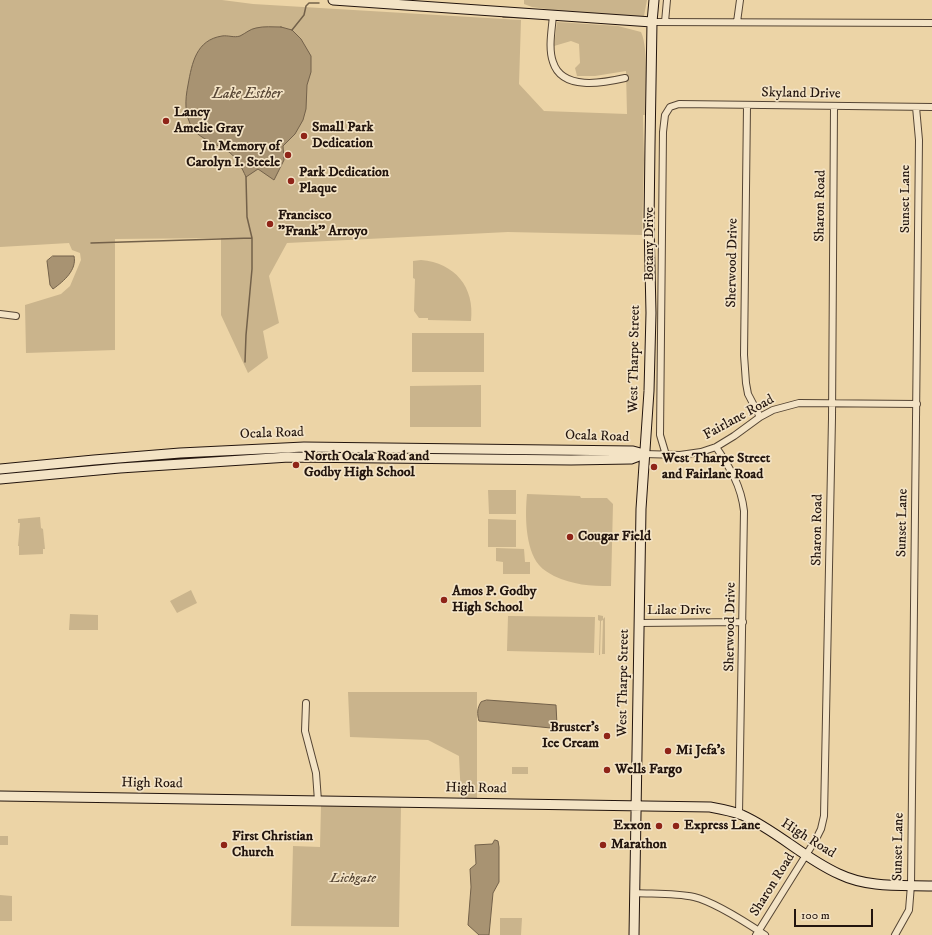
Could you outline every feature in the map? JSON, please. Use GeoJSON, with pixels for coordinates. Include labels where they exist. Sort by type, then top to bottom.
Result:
{"type":"FeatureCollection","features":[{"type":"Feature","properties":{"kind":"main road"},"geometry":{"type":"LineString","coordinates":[[333,0],[652,22]]}},
{"type":"Feature","properties":{"kind":"main road","name":"West Tharpe Street"},"geometry":{"type":"LineString","coordinates":[[634,935],[641,509],[649,391],[651,313],[649,223],[652,22],[654,0]]}},
{"type":"Feature","properties":{"kind":"main road"},"geometry":{"type":"LineString","coordinates":[[345,446],[345,456]]}},
{"type":"Feature","properties":{"kind":"main road","name":"Ocala Road"},"geometry":{"type":"LineString","coordinates":[[0,469],[202,452],[345,446],[632,451],[644,454]]}},
{"type":"Feature","properties":{"kind":"main road"},"geometry":{"type":"LineString","coordinates":[[358,447],[358,457]]}},
{"type":"Feature","properties":{"kind":"main road"},"geometry":{"type":"LineString","coordinates":[[265,458],[270,448]]}},
{"type":"Feature","properties":{"kind":"main road"},"geometry":{"type":"LineString","coordinates":[[534,449],[534,459]]}},
{"type":"Feature","properties":{"kind":"main road"},"geometry":{"type":"LineString","coordinates":[[198,462],[202,452]]}},
{"type":"Feature","properties":{"kind":"main road"},"geometry":{"type":"LineString","coordinates":[[193,453],[198,462]]}},
{"type":"Feature","properties":{"kind":"main road","name":"Ocala Road"},"geometry":{"type":"LineString","coordinates":[[0,479],[109,468],[265,458],[345,456],[631,459],[644,454]]}},
{"type":"Feature","properties":{"kind":"main road"},"geometry":{"type":"LineString","coordinates":[[109,459],[109,468]]}},
{"type":"Feature","properties":{"kind":"main road","name":"High Road"},"geometry":{"type":"LineString","coordinates":[[0,796],[710,807],[724,809],[751,820],[831,870],[850,879],[872,884],[932,886]]}},
{"type":"Feature","properties":{"kind":"street"},"geometry":{"type":"LineString","coordinates":[[665,22],[667,0]]}},
{"type":"Feature","properties":{"kind":"street"},"geometry":{"type":"LineString","coordinates":[[737,22],[740,0]]}},
{"type":"Feature","properties":{"kind":"street"},"geometry":{"type":"LineString","coordinates":[[552,15],[552,58],[556,68],[563,76],[576,82],[589,83],[608,82],[625,78]]}},
{"type":"Feature","properties":{"kind":"street"},"geometry":{"type":"LineString","coordinates":[[652,22],[932,22]]}},
{"type":"Feature","properties":{"kind":"street","name":"Skyland Drive"},"geometry":{"type":"LineString","coordinates":[[670,107],[679,104],[932,107]]}},
{"type":"Feature","properties":{"kind":"street","name":"Sherwood Drive"},"geometry":{"type":"LineString","coordinates":[[747,106],[744,355],[748,394],[760,417]]}},
{"type":"Feature","properties":{"kind":"street","name":"Botany Drive"},"geometry":{"type":"LineString","coordinates":[[666,455],[660,435],[663,132],[665,115],[670,107]]}},
{"type":"Feature","properties":{"kind":"street","name":"Sharon Road"},"geometry":{"type":"LineString","coordinates":[[757,933],[806,855],[824,821],[826,794],[834,107]]}},
{"type":"Feature","properties":{"kind":"street","name":"Sunset Lane"},"geometry":{"type":"LineString","coordinates":[[895,935],[909,910],[911,885],[919,140],[916,107]]}},
{"type":"Feature","properties":{"kind":"street"},"geometry":{"type":"LineString","coordinates":[[0,314],[16,316]]}},
{"type":"Feature","properties":{"kind":"street","name":"Fairlane Road"},"geometry":{"type":"LineString","coordinates":[[644,454],[666,455],[693,453],[716,447],[760,417],[773,410],[788,405],[799,403],[831,402],[917,404]]}},
{"type":"Feature","properties":{"kind":"street","name":"Sherwood Drive"},"geometry":{"type":"LineString","coordinates":[[716,447],[736,480],[743,500],[743,622],[739,814]]}},
{"type":"Feature","properties":{"kind":"street","name":"Lilac Drive"},"geometry":{"type":"LineString","coordinates":[[638,623],[743,622]]}},
{"type":"Feature","properties":{"kind":"street"},"geometry":{"type":"LineString","coordinates":[[306,703],[305,731],[316,773],[318,801]]}},
{"type":"Feature","properties":{"kind":"street"},"geometry":{"type":"LineString","coordinates":[[635,893],[681,895],[701,899],[713,904],[757,933],[765,935]]}},
{"type":"Feature","properties":{"kind":"green space"},"geometry":{"type":"Polygon","coordinates":[[[0,0],[222,0],[253,4],[521,20],[519,84],[544,111],[627,114],[626,71],[595,76],[577,76],[575,68],[580,63],[579,44],[571,41],[554,46],[557,22],[618,26],[641,32],[645,49],[646,72],[645,115],[643,115],[644,160],[642,235],[508,232],[287,243],[269,276],[279,323],[263,331],[268,358],[248,373],[221,315],[221,238],[115,239],[115,350],[26,353],[25,305],[61,294],[70,286],[81,260],[80,253],[72,250],[69,243],[0,247],[0,0]]]}},
{"type":"Feature","properties":{"kind":"green space"},"geometry":{"type":"Polygon","coordinates":[[[524,0],[647,0],[644,16],[638,16],[589,15],[532,7],[524,4],[524,0]]]}},
{"type":"Feature","properties":{"kind":"green space"},"geometry":{"type":"Polygon","coordinates":[[[421,260],[444,266],[460,279],[470,298],[471,321],[428,320],[428,318],[419,318],[414,311],[415,279],[413,278],[413,261],[421,260]]]}},
{"type":"Feature","properties":{"kind":"green space"},"geometry":{"type":"Polygon","coordinates":[[[412,333],[484,333],[484,372],[412,372],[412,333]]]}},
{"type":"Feature","properties":{"kind":"green space"},"geometry":{"type":"Polygon","coordinates":[[[481,385],[481,427],[410,427],[410,386],[481,385]]]}},
{"type":"Feature","properties":{"kind":"green space"},"geometry":{"type":"Polygon","coordinates":[[[488,490],[516,490],[516,514],[489,514],[488,490]]]}},
{"type":"Feature","properties":{"kind":"green space","name":"Cougar Field"},"geometry":{"type":"Polygon","coordinates":[[[527,494],[580,496],[581,498],[607,498],[613,504],[611,586],[575,583],[554,576],[541,567],[534,558],[527,531],[527,494]]]}},
{"type":"Feature","properties":{"kind":"green space"},"geometry":{"type":"Polygon","coordinates":[[[40,517],[45,549],[43,549],[43,554],[19,555],[18,546],[20,523],[18,523],[18,519],[40,517]]]}},
{"type":"Feature","properties":{"kind":"green space"},"geometry":{"type":"Polygon","coordinates":[[[488,519],[516,520],[516,547],[488,547],[488,519]]]}},
{"type":"Feature","properties":{"kind":"green space"},"geometry":{"type":"Polygon","coordinates":[[[496,548],[524,549],[525,562],[530,562],[530,574],[503,574],[503,562],[496,561],[496,548]]]}},
{"type":"Feature","properties":{"kind":"green space"},"geometry":{"type":"Polygon","coordinates":[[[191,590],[197,603],[177,613],[170,601],[191,590]]]}},
{"type":"Feature","properties":{"kind":"green space"},"geometry":{"type":"Polygon","coordinates":[[[70,614],[98,615],[98,630],[69,630],[70,614]]]}},
{"type":"Feature","properties":{"kind":"green space"},"geometry":{"type":"Polygon","coordinates":[[[598,615],[603,616],[603,619],[605,617],[605,654],[602,654],[603,620],[601,621],[600,655],[600,621],[598,620],[598,615]]]}},
{"type":"Feature","properties":{"kind":"green space"},"geometry":{"type":"Polygon","coordinates":[[[508,616],[595,617],[594,653],[507,651],[508,616]]]}},
{"type":"Feature","properties":{"kind":"green space"},"geometry":{"type":"Polygon","coordinates":[[[348,692],[477,692],[477,798],[461,798],[459,756],[428,740],[350,737],[348,692]]]}},
{"type":"Feature","properties":{"kind":"green space"},"geometry":{"type":"Polygon","coordinates":[[[512,767],[528,767],[528,774],[512,774],[512,767]]]}},
{"type":"Feature","properties":{"kind":"green space","name":"Lichgate"},"geometry":{"type":"Polygon","coordinates":[[[321,806],[401,807],[399,927],[291,926],[293,846],[320,847],[321,806]]]}},
{"type":"Feature","properties":{"kind":"green space"},"geometry":{"type":"Polygon","coordinates":[[[0,836],[8,836],[8,845],[0,845],[0,836]]]}},
{"type":"Feature","properties":{"kind":"green space"},"geometry":{"type":"Polygon","coordinates":[[[0,895],[12,896],[12,921],[0,921],[0,895]]]}},
{"type":"Feature","properties":{"kind":"green space"},"geometry":{"type":"Polygon","coordinates":[[[500,918],[522,918],[521,935],[500,935],[500,918]]]}},
{"type":"Feature","properties":{"kind":"water","name":"Lake Esther"},"geometry":{"type":"Polygon","coordinates":[[[259,27],[281,27],[292,30],[301,39],[311,56],[311,72],[307,85],[306,109],[303,120],[295,134],[283,146],[284,160],[274,180],[258,169],[246,177],[239,163],[232,154],[200,136],[190,124],[186,102],[191,69],[201,47],[213,38],[222,36],[236,37],[259,27]]]}},
{"type":"Feature","properties":{"kind":"water"},"geometry":{"type":"Polygon","coordinates":[[[53,256],[74,256],[74,266],[69,275],[53,289],[50,285],[47,261],[53,256]]]}},
{"type":"Feature","properties":{"kind":"water"},"geometry":{"type":"Polygon","coordinates":[[[487,700],[556,705],[557,725],[551,728],[479,721],[479,707],[481,702],[487,700]]]}},
{"type":"Feature","properties":{"kind":"water"},"geometry":{"type":"Polygon","coordinates":[[[495,840],[498,841],[499,847],[499,882],[493,893],[489,935],[479,935],[468,925],[471,887],[470,869],[476,864],[475,845],[492,844],[495,840]]]}},
{"type":"Feature","properties":{"kind":"waterway"},"geometry":{"type":"LineString","coordinates":[[292,30],[304,15],[306,6],[309,3],[319,3]]}},
{"type":"Feature","properties":{"kind":"waterway"},"geometry":{"type":"LineString","coordinates":[[503,17],[532,18]]}},
{"type":"Feature","properties":{"kind":"waterway"},"geometry":{"type":"LineString","coordinates":[[245,362],[252,269],[252,238],[247,217],[246,177]]}},
{"type":"Feature","properties":{"kind":"waterway"},"geometry":{"type":"LineString","coordinates":[[91,243],[252,238]]}},
{"type":"Feature","properties":{"kind":"place","name":"Lancy Amelie Gray"},"geometry":{"type":"Point","coordinates":[166,121]}},
{"type":"Feature","properties":{"kind":"place","name":"Small Park Dedication"},"geometry":{"type":"Point","coordinates":[304,136]}},
{"type":"Feature","properties":{"kind":"place","name":"In Memory of Carolyn I. Steele"},"geometry":{"type":"Point","coordinates":[288,155]}},
{"type":"Feature","properties":{"kind":"place","name":"Park Dedication Plaque"},"geometry":{"type":"Point","coordinates":[291,181]}},
{"type":"Feature","properties":{"kind":"place","name":"Francisco \"Frank\" Arroyo"},"geometry":{"type":"Point","coordinates":[270,224]}},
{"type":"Feature","properties":{"kind":"place","name":"North Ocala Road and Godby High School"},"geometry":{"type":"Point","coordinates":[296,465]}},
{"type":"Feature","properties":{"kind":"place","name":"West Tharpe Street and Fairlane Road"},"geometry":{"type":"Point","coordinates":[654,467]}},
{"type":"Feature","properties":{"kind":"place","name":"Cougar Field"},"geometry":{"type":"Point","coordinates":[570,537]}},
{"type":"Feature","properties":{"kind":"place","name":"Amos P. Godby High School"},"geometry":{"type":"Point","coordinates":[444,600]}},
{"type":"Feature","properties":{"kind":"place","name":"Bruster's Ice Cream"},"geometry":{"type":"Point","coordinates":[607,736]}},
{"type":"Feature","properties":{"kind":"place","name":"Mi Jefa's"},"geometry":{"type":"Point","coordinates":[668,751]}},
{"type":"Feature","properties":{"kind":"place","name":"Wells Fargo"},"geometry":{"type":"Point","coordinates":[607,770]}},
{"type":"Feature","properties":{"kind":"place","name":"Exxon"},"geometry":{"type":"Point","coordinates":[659,826]}},
{"type":"Feature","properties":{"kind":"place","name":"Express Lane"},"geometry":{"type":"Point","coordinates":[676,826]}},
{"type":"Feature","properties":{"kind":"place","name":"First Christian Church"},"geometry":{"type":"Point","coordinates":[224,845]}},
{"type":"Feature","properties":{"kind":"place","name":"Marathon"},"geometry":{"type":"Point","coordinates":[603,845]}}]}
